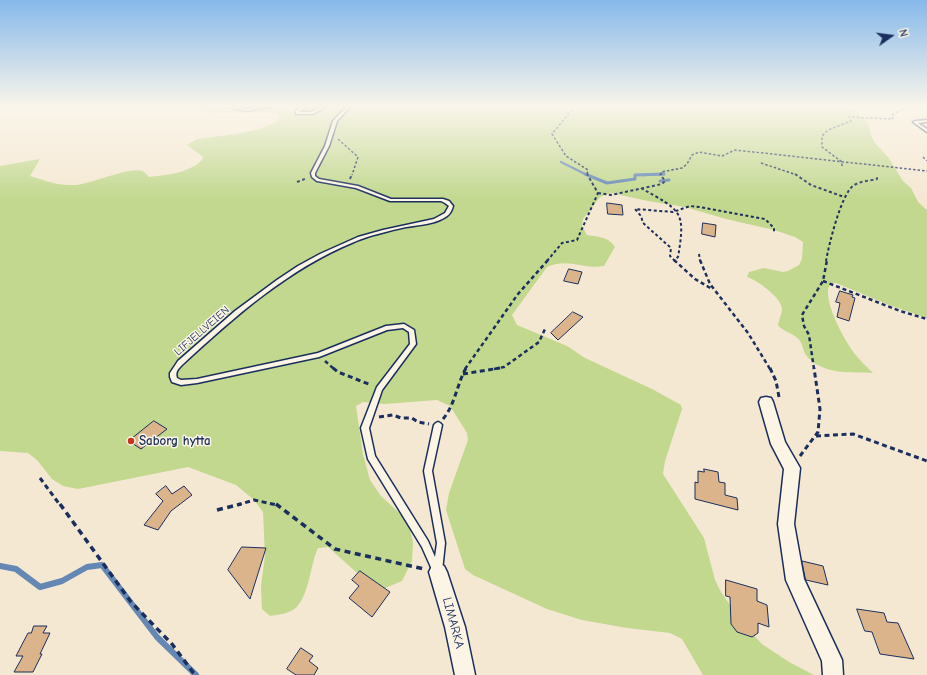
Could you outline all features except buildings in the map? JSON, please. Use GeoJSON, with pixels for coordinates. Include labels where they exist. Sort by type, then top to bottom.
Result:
{"type":"FeatureCollection","features":[{"type":"Feature","properties":{"kind":"street"},"geometry":{"type":"LineString","coordinates":[[766,402],[778,444],[792,468],[786,524],[794,580],[832,660],[833,675]]}},
{"type":"Feature","properties":{"kind":"street","name":"LIMARKA"},"geometry":{"type":"LineString","coordinates":[[438,572],[456,627],[465,675]]}},
{"type":"Feature","properties":{"kind":"lane","name":"LIFJELLVEIEN"},"geometry":{"type":"LineString","coordinates":[[329,138],[327,146],[313,173],[313,176],[318,180],[347,185],[390,200],[441,200],[447,202],[451,206],[445,215],[430,221],[382,231],[345,243],[312,260],[279,282],[222,325],[180,363],[174,370],[172,376],[174,380],[181,383],[198,382],[319,355],[386,328],[404,326],[408,328],[412,331],[413,344],[379,390],[368,416],[365,428],[370,457],[425,544],[438,572]]}},
{"type":"Feature","properties":{"kind":"lane"},"geometry":{"type":"LineString","coordinates":[[438,425],[428,471],[441,542],[438,572]]}},
{"type":"Feature","properties":{"kind":"path"},"geometry":{"type":"LineString","coordinates":[[335,138],[358,157],[347,185]]}},
{"type":"Feature","properties":{"kind":"path"},"geometry":{"type":"LineString","coordinates":[[554,138],[559,150],[572,163],[588,170],[587,174],[598,193]]}},
{"type":"Feature","properties":{"kind":"path"},"geometry":{"type":"LineString","coordinates":[[822,138],[822,147],[842,162],[842,166]]}},
{"type":"Feature","properties":{"kind":"path"},"geometry":{"type":"LineString","coordinates":[[598,193],[611,195],[662,184],[666,181],[660,174],[661,172],[682,168],[687,164],[692,155],[698,152],[722,156],[735,150],[927,171]]}},
{"type":"Feature","properties":{"kind":"path"},"geometry":{"type":"LineString","coordinates":[[923,157],[927,161]]}},
{"type":"Feature","properties":{"kind":"path"},"geometry":{"type":"LineString","coordinates":[[761,163],[792,172],[802,177],[811,185],[844,197]]}},
{"type":"Feature","properties":{"kind":"path"},"geometry":{"type":"LineString","coordinates":[[792,468],[818,432],[820,409],[809,335],[804,326],[802,316],[822,281],[829,246],[839,218],[844,197],[849,188],[855,184],[877,179],[878,176]]}},
{"type":"Feature","properties":{"kind":"path"},"geometry":{"type":"LineString","coordinates":[[640,188],[669,204],[680,216],[682,232],[678,257],[674,260]]}},
{"type":"Feature","properties":{"kind":"path"},"geometry":{"type":"LineString","coordinates":[[368,416],[382,417],[393,415],[401,418],[412,418],[418,422],[438,425],[450,412],[462,374],[468,363],[523,288],[562,244],[577,240],[598,193]]}},
{"type":"Feature","properties":{"kind":"path"},"geometry":{"type":"LineString","coordinates":[[712,288],[695,279],[670,256],[671,248],[643,224],[641,216],[635,209],[669,212],[695,206],[765,219],[774,228],[774,233]]}},
{"type":"Feature","properties":{"kind":"path"},"geometry":{"type":"LineString","coordinates":[[699,254],[702,270],[712,288],[748,332],[776,379],[779,398],[766,402]]}},
{"type":"Feature","properties":{"kind":"path"},"geometry":{"type":"LineString","coordinates":[[822,281],[846,288],[903,313],[927,319]]}},
{"type":"Feature","properties":{"kind":"path"},"geometry":{"type":"LineString","coordinates":[[462,374],[504,367],[539,342],[545,329]]}},
{"type":"Feature","properties":{"kind":"path"},"geometry":{"type":"LineString","coordinates":[[319,355],[338,372],[379,390]]}},
{"type":"Feature","properties":{"kind":"path"},"geometry":{"type":"LineString","coordinates":[[816,436],[853,434],[906,452],[927,461]]}},
{"type":"Feature","properties":{"kind":"path"},"geometry":{"type":"LineString","coordinates":[[40,478],[80,530],[131,602],[172,644],[194,675]]}},
{"type":"Feature","properties":{"kind":"path"},"geometry":{"type":"LineString","coordinates":[[217,510],[254,500],[275,503],[335,549],[438,572]]}},
{"type":"Feature","properties":{"kind":"green space"},"geometry":{"type":"Polygon","coordinates":[[[209,138],[872,138],[875,143],[888,157],[903,181],[911,188],[918,202],[927,210],[927,318],[889,305],[836,283],[831,283],[828,289],[828,296],[833,315],[842,334],[855,354],[873,373],[837,371],[820,366],[812,361],[806,355],[798,338],[783,330],[778,325],[782,309],[778,299],[762,285],[747,277],[749,272],[764,268],[783,272],[799,265],[802,259],[803,242],[795,237],[774,230],[726,219],[685,207],[611,193],[600,197],[583,219],[582,226],[587,235],[607,239],[615,247],[604,266],[597,267],[562,263],[547,267],[512,315],[517,325],[567,346],[585,358],[652,389],[681,405],[682,409],[665,461],[663,474],[704,538],[715,580],[721,592],[744,625],[762,644],[789,662],[814,675],[703,675],[682,639],[670,633],[627,628],[582,620],[547,609],[473,575],[465,569],[446,510],[449,493],[468,440],[467,433],[450,406],[437,400],[384,404],[363,402],[356,406],[363,454],[370,480],[381,496],[408,521],[413,542],[412,561],[402,581],[383,589],[365,580],[328,547],[318,548],[302,600],[297,607],[291,611],[270,616],[262,609],[261,586],[265,556],[263,512],[254,500],[236,485],[188,467],[78,489],[63,486],[52,479],[37,460],[28,453],[0,451],[0,166],[40,159],[30,176],[62,185],[80,184],[119,173],[136,170],[143,171],[149,177],[184,171],[197,164],[203,157],[187,145],[197,139],[209,138]]]}},
{"type":"Feature","properties":{"kind":"waterway"},"geometry":{"type":"LineString","coordinates":[[561,162],[585,174]]}},
{"type":"Feature","properties":{"kind":"waterway"},"geometry":{"type":"LineString","coordinates":[[585,174],[607,183],[635,179],[635,175],[664,174],[643,175]]}},
{"type":"Feature","properties":{"kind":"waterway"},"geometry":{"type":"LineString","coordinates":[[660,181],[669,180]]}},
{"type":"Feature","properties":{"kind":"waterway"},"geometry":{"type":"LineString","coordinates":[[0,566],[16,569],[40,587],[62,581],[87,567],[102,565],[157,637],[196,675]]}},
{"type":"Feature","properties":{"kind":"place","name":"Saborg hytta"},"geometry":{"type":"Point","coordinates":[131,441]}}]}
